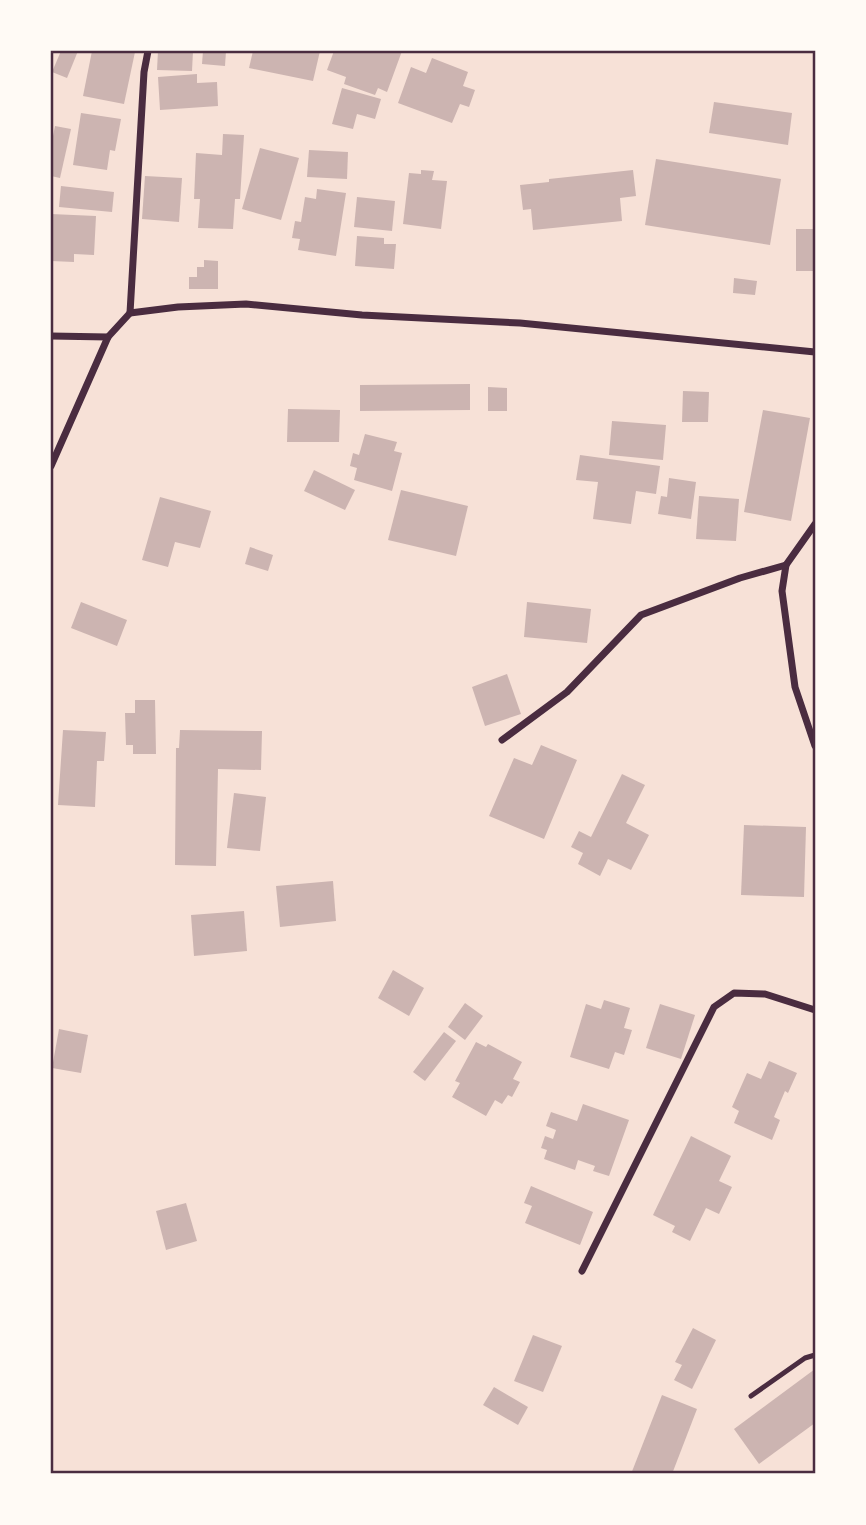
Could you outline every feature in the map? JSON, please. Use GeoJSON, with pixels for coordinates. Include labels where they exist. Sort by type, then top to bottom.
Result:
{"type":"FeatureCollection","features":[{"type":"Feature","properties":{"kind":"street"},"geometry":{"type":"LineString","coordinates":[[51,466],[108,337],[130,313],[144,72],[148,51]]}},
{"type":"Feature","properties":{"kind":"street"},"geometry":{"type":"LineString","coordinates":[[130,313],[178,307],[246,304],[362,315],[520,323],[815,352]]}},
{"type":"Feature","properties":{"kind":"street"},"geometry":{"type":"LineString","coordinates":[[51,337],[108,337]]}},
{"type":"Feature","properties":{"kind":"street"},"geometry":{"type":"LineString","coordinates":[[815,524],[786,565],[782,591],[795,687],[815,746]]}},
{"type":"Feature","properties":{"kind":"street"},"geometry":{"type":"LineString","coordinates":[[502,740],[567,692],[641,615],[717,586],[786,565]]}},
{"type":"Feature","properties":{"kind":"street"},"geometry":{"type":"LineString","coordinates":[[582,1271],[714,1007],[734,993],[755,993],[815,1010]]}},
{"type":"Feature","properties":{"kind":"lane"},"geometry":{"type":"LineString","coordinates":[[751,1396],[805,1358],[815,1355]]}},
{"type":"Feature","properties":{"kind":"building"},"geometry":{"type":"Polygon","coordinates":[[[61,51],[78,51],[67,78],[52,72],[61,51]]]}},
{"type":"Feature","properties":{"kind":"building"},"geometry":{"type":"Polygon","coordinates":[[[92,51],[135,52],[124,104],[83,96],[92,51]]]}},
{"type":"Feature","properties":{"kind":"building"},"geometry":{"type":"Polygon","coordinates":[[[158,51],[193,51],[192,71],[157,70],[158,51]]]}},
{"type":"Feature","properties":{"kind":"building"},"geometry":{"type":"Polygon","coordinates":[[[203,51],[226,51],[225,66],[202,64],[203,51]]]}},
{"type":"Feature","properties":{"kind":"building"},"geometry":{"type":"Polygon","coordinates":[[[253,51],[320,51],[313,81],[249,68],[253,51]]]}},
{"type":"Feature","properties":{"kind":"building"},"geometry":{"type":"Polygon","coordinates":[[[334,51],[402,51],[387,92],[378,88],[375,95],[344,84],[346,77],[327,70],[334,51]]]}},
{"type":"Feature","properties":{"kind":"building"},"geometry":{"type":"Polygon","coordinates":[[[432,58],[468,72],[463,86],[475,90],[469,107],[460,104],[452,123],[398,103],[411,67],[426,73],[432,58]]]}},
{"type":"Feature","properties":{"kind":"building"},"geometry":{"type":"Polygon","coordinates":[[[197,74],[197,83],[217,82],[218,106],[160,110],[158,77],[197,74]]]}},
{"type":"Feature","properties":{"kind":"building"},"geometry":{"type":"Polygon","coordinates":[[[342,88],[381,99],[375,119],[357,114],[353,129],[332,124],[342,88]]]}},
{"type":"Feature","properties":{"kind":"building"},"geometry":{"type":"Polygon","coordinates":[[[714,102],[792,113],[788,145],[709,133],[714,102]]]}},
{"type":"Feature","properties":{"kind":"building"},"geometry":{"type":"Polygon","coordinates":[[[81,113],[121,119],[115,151],[110,150],[107,170],[73,165],[81,113]]]}},
{"type":"Feature","properties":{"kind":"building"},"geometry":{"type":"Polygon","coordinates":[[[55,126],[71,129],[60,178],[51,176],[51,146],[55,126]]]}},
{"type":"Feature","properties":{"kind":"building"},"geometry":{"type":"Polygon","coordinates":[[[223,134],[244,135],[240,199],[235,199],[233,229],[198,228],[200,199],[194,199],[196,153],[222,155],[223,134]]]}},
{"type":"Feature","properties":{"kind":"building"},"geometry":{"type":"Polygon","coordinates":[[[260,148],[299,158],[281,220],[242,209],[260,148]]]}},
{"type":"Feature","properties":{"kind":"building"},"geometry":{"type":"Polygon","coordinates":[[[309,150],[348,152],[347,179],[307,177],[309,150]]]}},
{"type":"Feature","properties":{"kind":"building"},"geometry":{"type":"Polygon","coordinates":[[[656,159],[781,179],[770,245],[645,225],[656,159]]]}},
{"type":"Feature","properties":{"kind":"building"},"geometry":{"type":"Polygon","coordinates":[[[421,170],[434,171],[432,180],[447,181],[441,229],[403,224],[409,173],[421,174],[421,170]]]}},
{"type":"Feature","properties":{"kind":"building"},"geometry":{"type":"Polygon","coordinates":[[[633,170],[636,196],[620,198],[622,221],[533,230],[531,209],[523,210],[520,185],[549,182],[549,179],[633,170]]]}},
{"type":"Feature","properties":{"kind":"building"},"geometry":{"type":"Polygon","coordinates":[[[145,176],[182,178],[179,222],[142,219],[145,176]]]}},
{"type":"Feature","properties":{"kind":"building"},"geometry":{"type":"Polygon","coordinates":[[[61,186],[114,192],[112,212],[59,207],[61,186]]]}},
{"type":"Feature","properties":{"kind":"building"},"geometry":{"type":"Polygon","coordinates":[[[317,189],[346,193],[336,256],[298,250],[300,239],[292,238],[295,221],[301,222],[305,197],[316,199],[317,189]]]}},
{"type":"Feature","properties":{"kind":"building"},"geometry":{"type":"Polygon","coordinates":[[[357,197],[395,201],[392,231],[354,227],[357,197]]]}},
{"type":"Feature","properties":{"kind":"building"},"geometry":{"type":"Polygon","coordinates":[[[51,214],[96,216],[94,255],[74,254],[74,262],[51,261],[51,214]]]}},
{"type":"Feature","properties":{"kind":"building"},"geometry":{"type":"Polygon","coordinates":[[[796,229],[815,229],[815,271],[796,271],[796,229]]]}},
{"type":"Feature","properties":{"kind":"building"},"geometry":{"type":"Polygon","coordinates":[[[357,236],[384,238],[384,244],[396,244],[394,269],[355,266],[357,236]]]}},
{"type":"Feature","properties":{"kind":"building"},"geometry":{"type":"Polygon","coordinates":[[[204,260],[218,261],[218,289],[189,289],[189,277],[197,277],[197,267],[204,267],[204,260]]]}},
{"type":"Feature","properties":{"kind":"building"},"geometry":{"type":"Polygon","coordinates":[[[734,278],[757,281],[755,295],[733,293],[734,278]]]}},
{"type":"Feature","properties":{"kind":"building"},"geometry":{"type":"Polygon","coordinates":[[[470,384],[470,410],[360,411],[360,385],[470,384]]]}},
{"type":"Feature","properties":{"kind":"building"},"geometry":{"type":"Polygon","coordinates":[[[488,387],[507,388],[507,411],[488,411],[488,387]]]}},
{"type":"Feature","properties":{"kind":"building"},"geometry":{"type":"Polygon","coordinates":[[[683,391],[709,392],[708,422],[682,422],[683,391]]]}},
{"type":"Feature","properties":{"kind":"building"},"geometry":{"type":"Polygon","coordinates":[[[288,409],[340,410],[339,442],[287,442],[288,409]]]}},
{"type":"Feature","properties":{"kind":"building"},"geometry":{"type":"Polygon","coordinates":[[[763,410],[810,418],[791,521],[744,512],[763,410]]]}},
{"type":"Feature","properties":{"kind":"building"},"geometry":{"type":"Polygon","coordinates":[[[612,421],[666,425],[663,460],[609,455],[612,421]]]}},
{"type":"Feature","properties":{"kind":"building"},"geometry":{"type":"Polygon","coordinates":[[[365,434],[397,442],[394,451],[402,453],[392,491],[354,480],[357,468],[350,466],[353,453],[359,455],[365,434]]]}},
{"type":"Feature","properties":{"kind":"building"},"geometry":{"type":"Polygon","coordinates":[[[580,455],[660,466],[656,494],[636,491],[631,524],[593,519],[598,482],[576,480],[580,455]]]}},
{"type":"Feature","properties":{"kind":"building"},"geometry":{"type":"Polygon","coordinates":[[[314,470],[355,490],[345,510],[304,491],[314,470]]]}},
{"type":"Feature","properties":{"kind":"building"},"geometry":{"type":"Polygon","coordinates":[[[669,478],[696,482],[691,519],[658,514],[661,496],[667,497],[669,478]]]}},
{"type":"Feature","properties":{"kind":"building"},"geometry":{"type":"Polygon","coordinates":[[[401,490],[468,506],[456,556],[388,540],[401,490]]]}},
{"type":"Feature","properties":{"kind":"building"},"geometry":{"type":"Polygon","coordinates":[[[699,496],[739,499],[736,541],[696,539],[699,496]]]}},
{"type":"Feature","properties":{"kind":"building"},"geometry":{"type":"Polygon","coordinates":[[[160,497],[211,511],[200,548],[175,542],[168,567],[142,560],[160,497]]]}},
{"type":"Feature","properties":{"kind":"building"},"geometry":{"type":"Polygon","coordinates":[[[250,547],[273,555],[268,571],[245,564],[250,547]]]}},
{"type":"Feature","properties":{"kind":"building"},"geometry":{"type":"Polygon","coordinates":[[[81,602],[127,620],[117,646],[71,628],[81,602]]]}},
{"type":"Feature","properties":{"kind":"building"},"geometry":{"type":"Polygon","coordinates":[[[527,602],[591,609],[587,643],[524,637],[527,602]]]}},
{"type":"Feature","properties":{"kind":"building"},"geometry":{"type":"Polygon","coordinates":[[[507,674],[521,714],[485,726],[472,687],[507,674]]]}},
{"type":"Feature","properties":{"kind":"building"},"geometry":{"type":"Polygon","coordinates":[[[135,700],[155,700],[156,754],[133,754],[133,745],[126,745],[125,713],[135,713],[135,700]]]}},
{"type":"Feature","properties":{"kind":"building"},"geometry":{"type":"Polygon","coordinates":[[[63,730],[106,732],[104,761],[97,761],[95,807],[58,805],[63,730]]]}},
{"type":"Feature","properties":{"kind":"building"},"geometry":{"type":"Polygon","coordinates":[[[180,730],[262,731],[261,770],[218,769],[216,866],[175,865],[176,748],[179,748],[180,730]]]}},
{"type":"Feature","properties":{"kind":"building"},"geometry":{"type":"Polygon","coordinates":[[[541,745],[577,760],[544,839],[489,816],[514,758],[532,765],[541,745]]]}},
{"type":"Feature","properties":{"kind":"building"},"geometry":{"type":"Polygon","coordinates":[[[622,774],[645,785],[626,823],[649,835],[631,870],[608,859],[600,876],[578,864],[583,853],[571,847],[579,831],[591,837],[622,774]]]}},
{"type":"Feature","properties":{"kind":"building"},"geometry":{"type":"Polygon","coordinates":[[[234,793],[266,797],[260,851],[227,848],[234,793]]]}},
{"type":"Feature","properties":{"kind":"building"},"geometry":{"type":"Polygon","coordinates":[[[744,825],[806,827],[804,897],[741,895],[744,825]]]}},
{"type":"Feature","properties":{"kind":"building"},"geometry":{"type":"Polygon","coordinates":[[[333,881],[336,921],[280,927],[276,886],[333,881]]]}},
{"type":"Feature","properties":{"kind":"building"},"geometry":{"type":"Polygon","coordinates":[[[244,911],[247,951],[194,956],[191,915],[244,911]]]}},
{"type":"Feature","properties":{"kind":"building"},"geometry":{"type":"Polygon","coordinates":[[[393,970],[424,988],[409,1016],[378,998],[393,970]]]}},
{"type":"Feature","properties":{"kind":"building"},"geometry":{"type":"Polygon","coordinates":[[[604,1000],[630,1008],[624,1028],[632,1030],[624,1055],[615,1052],[609,1069],[570,1057],[586,1004],[601,1009],[604,1000]]]}},
{"type":"Feature","properties":{"kind":"building"},"geometry":{"type":"Polygon","coordinates":[[[465,1003],[483,1016],[465,1040],[448,1027],[465,1003]]]}},
{"type":"Feature","properties":{"kind":"building"},"geometry":{"type":"Polygon","coordinates":[[[660,1004],[695,1015],[681,1059],[646,1048],[660,1004]]]}},
{"type":"Feature","properties":{"kind":"building"},"geometry":{"type":"Polygon","coordinates":[[[59,1029],[88,1035],[81,1073],[52,1068],[59,1029]]]}},
{"type":"Feature","properties":{"kind":"building"},"geometry":{"type":"Polygon","coordinates":[[[444,1032],[456,1041],[425,1081],[413,1072],[444,1032]]]}},
{"type":"Feature","properties":{"kind":"building"},"geometry":{"type":"Polygon","coordinates":[[[476,1042],[486,1047],[488,1044],[522,1062],[513,1079],[520,1082],[512,1097],[508,1095],[502,1104],[495,1100],[486,1116],[452,1097],[460,1083],[455,1081],[476,1042]]]}},
{"type":"Feature","properties":{"kind":"building"},"geometry":{"type":"Polygon","coordinates":[[[769,1061],[797,1073],[788,1093],[785,1091],[774,1117],[780,1120],[772,1140],[734,1123],[739,1111],[732,1107],[747,1073],[761,1079],[769,1061]]]}},
{"type":"Feature","properties":{"kind":"building"},"geometry":{"type":"Polygon","coordinates":[[[583,1104],[629,1120],[609,1176],[593,1171],[595,1166],[578,1160],[575,1170],[544,1159],[547,1150],[541,1148],[545,1136],[553,1139],[556,1130],[546,1126],[551,1112],[577,1121],[583,1104]]]}},
{"type":"Feature","properties":{"kind":"building"},"geometry":{"type":"Polygon","coordinates":[[[691,1136],[731,1156],[719,1181],[732,1187],[719,1214],[706,1208],[690,1241],[672,1232],[675,1226],[653,1215],[691,1136]]]}},
{"type":"Feature","properties":{"kind":"building"},"geometry":{"type":"Polygon","coordinates":[[[531,1186],[593,1212],[580,1245],[525,1223],[532,1206],[524,1203],[531,1186]]]}},
{"type":"Feature","properties":{"kind":"building"},"geometry":{"type":"Polygon","coordinates":[[[186,1203],[197,1241],[166,1250],[156,1211],[186,1203]]]}},
{"type":"Feature","properties":{"kind":"building"},"geometry":{"type":"Polygon","coordinates":[[[693,1328],[716,1340],[692,1389],[674,1380],[682,1365],[675,1362],[693,1328]]]}},
{"type":"Feature","properties":{"kind":"building"},"geometry":{"type":"Polygon","coordinates":[[[533,1335],[562,1346],[543,1392],[514,1381],[533,1335]]]}},
{"type":"Feature","properties":{"kind":"building"},"geometry":{"type":"Polygon","coordinates":[[[815,1369],[815,1423],[759,1464],[734,1429],[815,1369]]]}},
{"type":"Feature","properties":{"kind":"building"},"geometry":{"type":"Polygon","coordinates":[[[494,1387],[528,1407],[518,1425],[483,1405],[494,1387]]]}},
{"type":"Feature","properties":{"kind":"building"},"geometry":{"type":"Polygon","coordinates":[[[662,1395],[697,1409],[672,1474],[631,1474],[662,1395]]]}}]}
